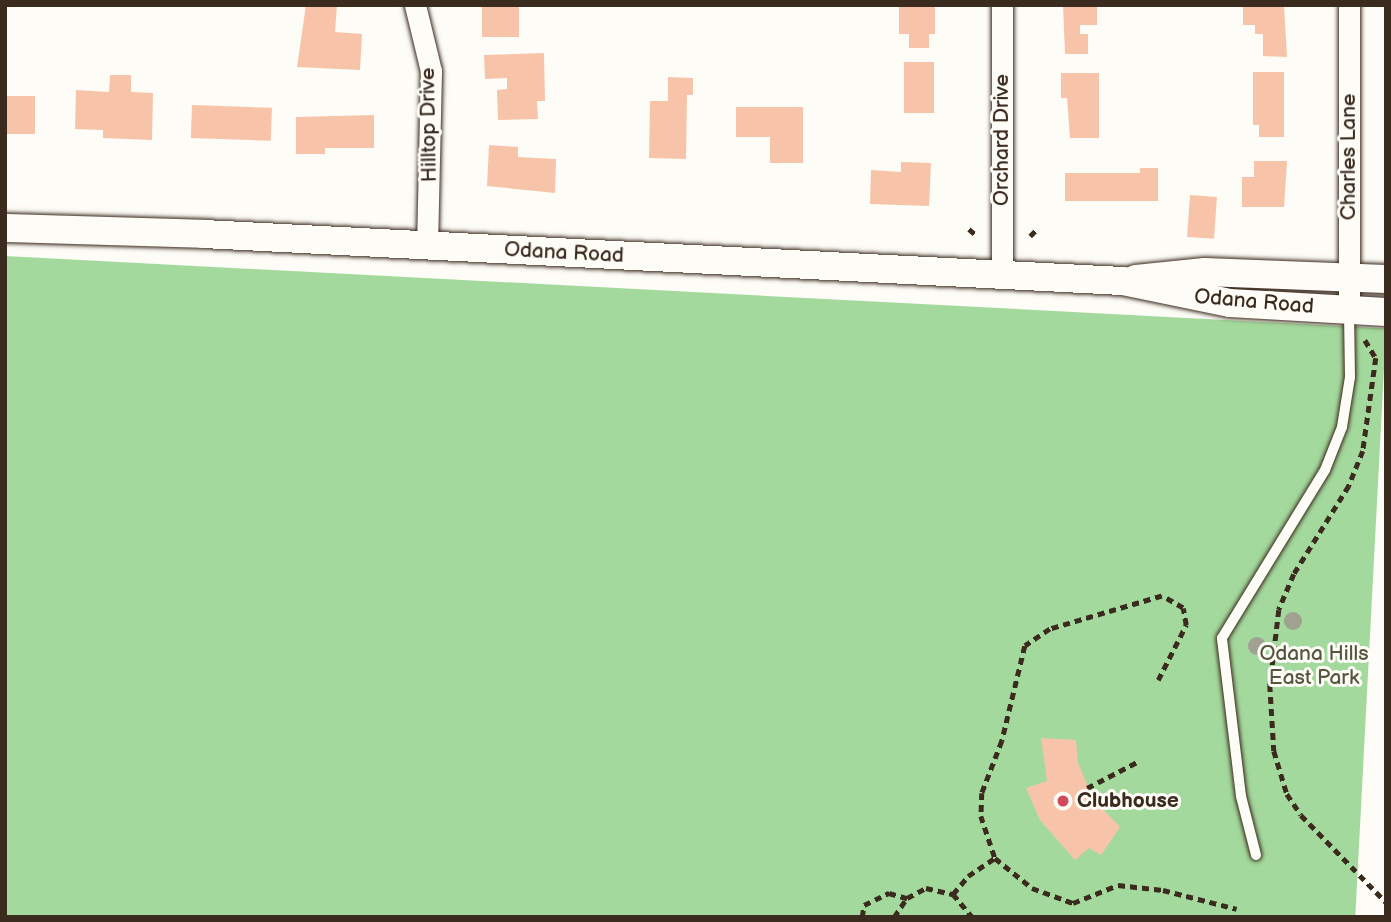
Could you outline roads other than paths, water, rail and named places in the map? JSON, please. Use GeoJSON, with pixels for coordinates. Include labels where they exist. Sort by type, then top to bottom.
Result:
{"type":"FeatureCollection","features":[{"type":"Feature","properties":{"kind":"street","name":"Hilltop Drive"},"geometry":{"type":"LineString","coordinates":[[415,5],[431,71],[427,246]]}},
{"type":"Feature","properties":{"kind":"street","name":"Orchard Drive"},"geometry":{"type":"LineString","coordinates":[[1002,5],[1002,275]]}},
{"type":"Feature","properties":{"kind":"street","name":"Charles Lane"},"geometry":{"type":"LineString","coordinates":[[1349,5],[1349,310]]}},
{"type":"Feature","properties":{"kind":"street","name":"Odana Road"},"geometry":{"type":"LineString","coordinates":[[5,228],[1123,281],[1230,303],[1386,312]]}},
{"type":"Feature","properties":{"kind":"street","name":"Odana Road"},"geometry":{"type":"LineString","coordinates":[[1123,281],[1205,272],[1386,279]]}},
{"type":"Feature","properties":{"kind":"lane"},"geometry":{"type":"LineString","coordinates":[[1256,855],[1241,796],[1222,638],[1303,510],[1334,448],[1350,377],[1349,310]]}},
{"type":"Feature","properties":{"kind":"place","name":"Clubhouse"},"geometry":{"type":"Point","coordinates":[1063,801]}},
{"type":"Feature","properties":{"kind":"park label","name":"Odana Hills East Park"},"geometry":{"type":"Point","coordinates":[1314,666]}}]}
